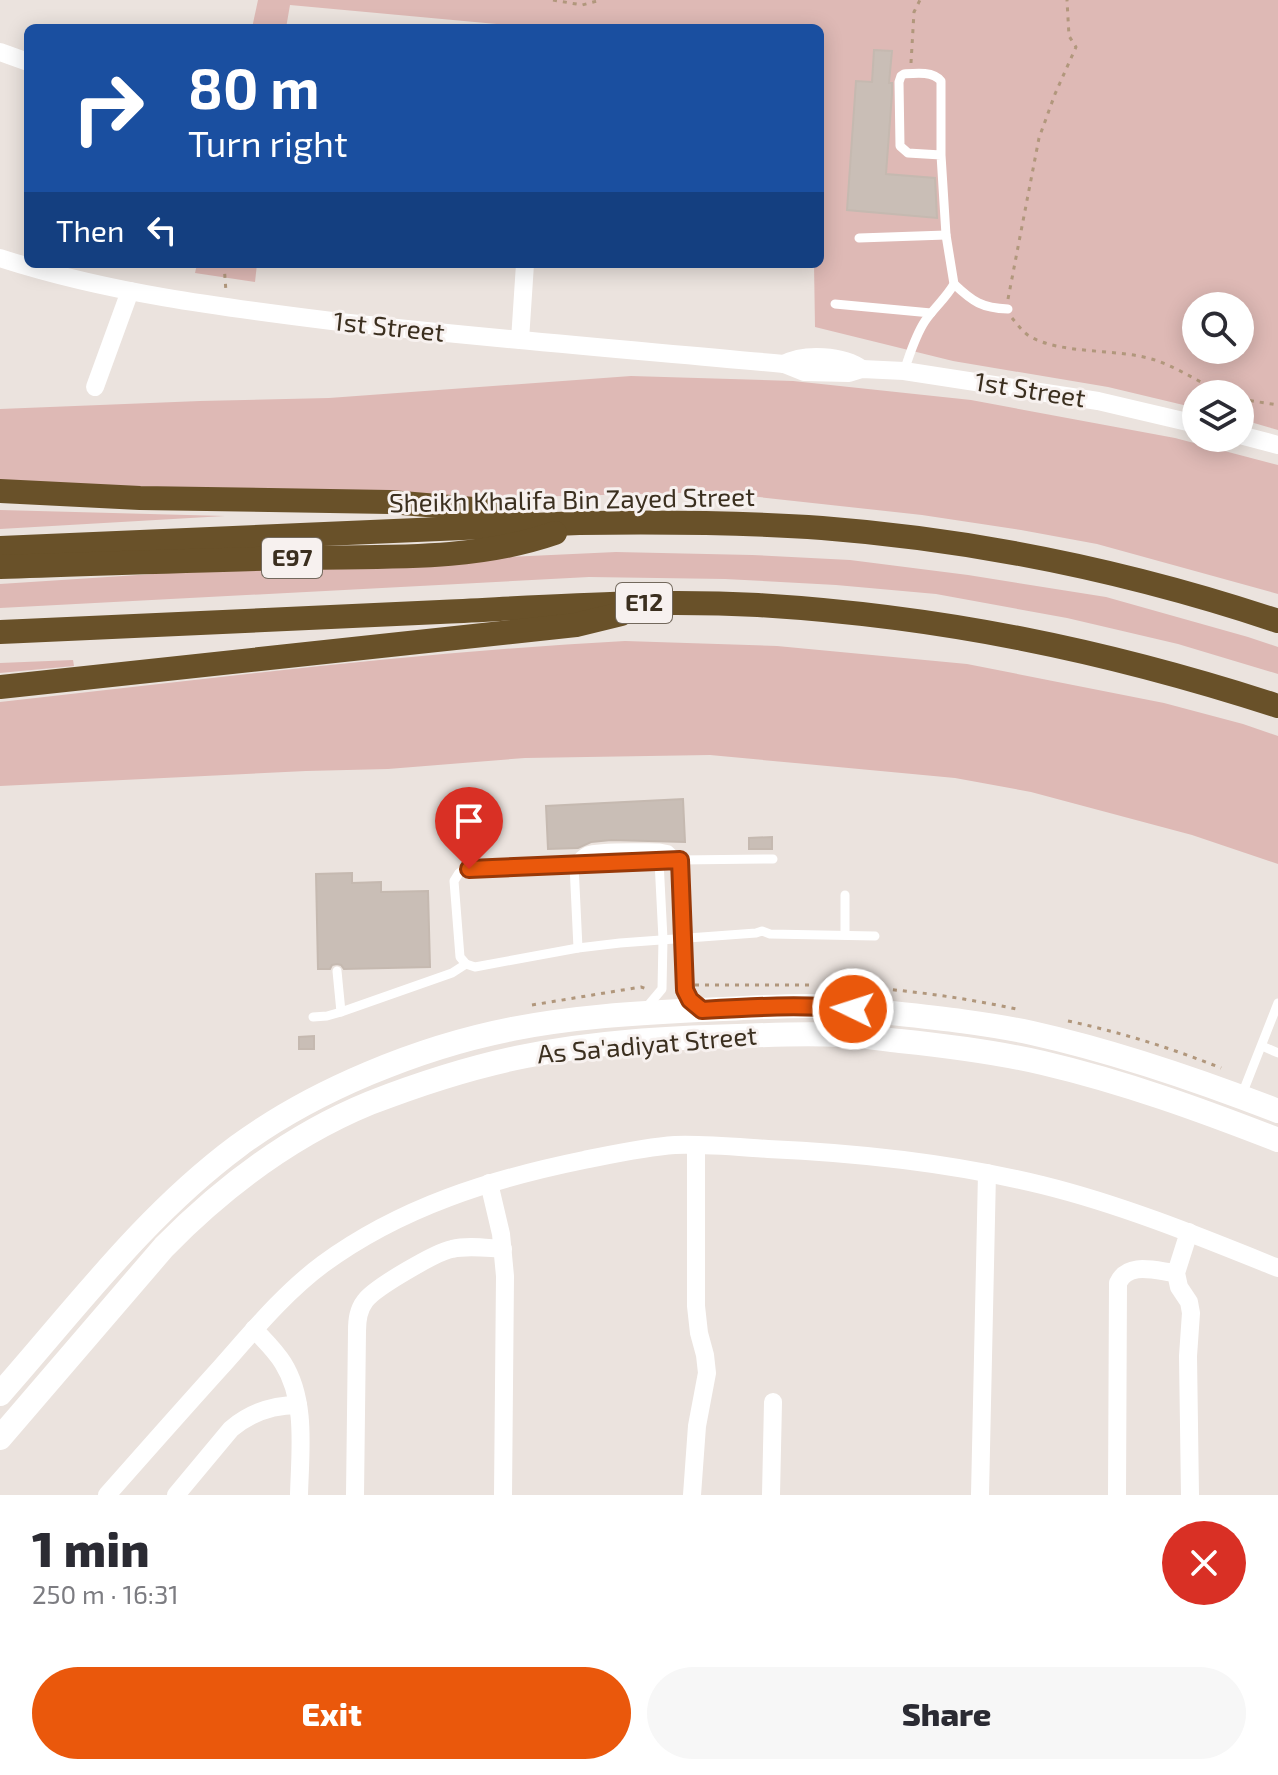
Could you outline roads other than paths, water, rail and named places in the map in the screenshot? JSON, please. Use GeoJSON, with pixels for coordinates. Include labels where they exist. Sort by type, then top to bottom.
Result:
{"type":"FeatureCollection","features":[{"type":"Feature","properties":{"kind":"highway"},"geometry":{"type":"LineString","coordinates":[[0,491],[140,498],[390,502],[529,513],[579,523]]}},
{"type":"Feature","properties":{"kind":"highway","name":"Sheikh Khalifa Bin Zayed Street"},"geometry":{"type":"LineString","coordinates":[[0,548],[579,523],[759,524],[950,543],[1100,571],[1278,621]]}},
{"type":"Feature","properties":{"kind":"highway","name":"E97"},"geometry":{"type":"LineString","coordinates":[[0,567],[466,553],[520,544],[579,523]]}},
{"type":"Feature","properties":{"kind":"highway"},"geometry":{"type":"LineString","coordinates":[[0,687],[576,625],[616,615],[645,603]]}},
{"type":"Feature","properties":{"kind":"highway","name":"E12"},"geometry":{"type":"LineString","coordinates":[[0,632],[645,603],[714,603],[809,609],[974,629],[1130,662],[1278,706]]}},
{"type":"Feature","properties":{"kind":"street"},"geometry":{"type":"LineString","coordinates":[[0,52],[24,61]]}},
{"type":"Feature","properties":{"kind":"street","name":"1st Street"},"geometry":{"type":"LineString","coordinates":[[0,258],[24,266]]}},
{"type":"Feature","properties":{"kind":"street","name":"1st Street"},"geometry":{"type":"LineString","coordinates":[[30,268],[130,291],[227,308],[424,331],[784,364],[804,372],[849,373],[862,369],[904,371],[1098,401],[1182,421]]}},
{"type":"Feature","properties":{"kind":"street"},"geometry":{"type":"LineString","coordinates":[[520,340],[525,268]]}},
{"type":"Feature","properties":{"kind":"street"},"geometry":{"type":"LineString","coordinates":[[95,387],[130,291]]}},
{"type":"Feature","properties":{"kind":"street"},"geometry":{"type":"LineString","coordinates":[[1254,439],[1278,445]]}},
{"type":"Feature","properties":{"kind":"street","name":"As Sa'adiyat Street"},"geometry":{"type":"LineString","coordinates":[[0,1394],[130,1243],[190,1185],[240,1145],[278,1120],[357,1078],[449,1045],[510,1029],[573,1019],[754,1007],[822,1006],[959,1021],[1030,1033],[1115,1054],[1206,1083],[1278,1111]]}},
{"type":"Feature","properties":{"kind":"street","name":"As Sa'adiyat Street"},"geometry":{"type":"LineString","coordinates":[[0,1438],[164,1247],[254,1168],[289,1145],[369,1104],[464,1072],[525,1056],[675,1037],[841,1035],[957,1047],[1041,1063],[1127,1085],[1278,1140]]}},
{"type":"Feature","properties":{"kind":"street"},"geometry":{"type":"LineString","coordinates":[[692,1495],[699,1411],[707,1373],[696,1306],[696,1145]]}},
{"type":"Feature","properties":{"kind":"street"},"geometry":{"type":"LineString","coordinates":[[107,1495],[254,1329],[303,1281],[358,1241],[418,1209],[489,1183],[624,1152],[696,1145],[837,1152],[987,1173],[1124,1209],[1278,1268]]}},
{"type":"Feature","properties":{"kind":"street"},"geometry":{"type":"LineString","coordinates":[[980,1495],[987,1173]]}},
{"type":"Feature","properties":{"kind":"street"},"geometry":{"type":"LineString","coordinates":[[489,1183],[503,1249],[503,1495]]}},
{"type":"Feature","properties":{"kind":"street"},"geometry":{"type":"LineString","coordinates":[[1189,1232],[1176,1273],[1191,1313],[1188,1356],[1190,1495]]}},
{"type":"Feature","properties":{"kind":"street"},"geometry":{"type":"LineString","coordinates":[[355,1495],[357,1331],[361,1306],[375,1291],[447,1250],[465,1247],[503,1249]]}},
{"type":"Feature","properties":{"kind":"street"},"geometry":{"type":"LineString","coordinates":[[1117,1495],[1118,1283],[1123,1273],[1131,1269],[1176,1273]]}},
{"type":"Feature","properties":{"kind":"street"},"geometry":{"type":"LineString","coordinates":[[254,1329],[282,1361],[293,1383],[300,1428],[299,1495]]}},
{"type":"Feature","properties":{"kind":"street"},"geometry":{"type":"LineString","coordinates":[[771,1495],[773,1402]]}},
{"type":"Feature","properties":{"kind":"street"},"geometry":{"type":"LineString","coordinates":[[176,1495],[241,1421],[262,1410],[298,1405]]}},
{"type":"Feature","properties":{"kind":"lane"},"geometry":{"type":"LineString","coordinates":[[941,155],[908,153],[900,146],[900,79],[904,74],[932,74],[941,81],[941,155],[946,235],[954,284],[979,304],[1008,309]]}},
{"type":"Feature","properties":{"kind":"lane"},"geometry":{"type":"LineString","coordinates":[[859,238],[946,235]]}},
{"type":"Feature","properties":{"kind":"lane"},"geometry":{"type":"LineString","coordinates":[[904,371],[918,334],[954,284]]}},
{"type":"Feature","properties":{"kind":"lane"},"geometry":{"type":"LineString","coordinates":[[835,304],[931,313]]}},
{"type":"Feature","properties":{"kind":"lane"},"geometry":{"type":"LineString","coordinates":[[578,948],[574,865],[581,854],[596,849],[664,849],[673,853],[680,860],[685,990],[690,1000],[702,1010]]}},
{"type":"Feature","properties":{"kind":"lane"},"geometry":{"type":"LineString","coordinates":[[773,859],[469,869],[459,873],[454,881],[460,957],[466,964],[479,966],[578,948],[762,931],[770,934],[875,936]]}},
{"type":"Feature","properties":{"kind":"lane"},"geometry":{"type":"LineString","coordinates":[[636,1015],[662,989],[659,861]]}},
{"type":"Feature","properties":{"kind":"lane"},"geometry":{"type":"LineString","coordinates":[[845,895],[845,935]]}},
{"type":"Feature","properties":{"kind":"lane"},"geometry":{"type":"LineString","coordinates":[[313,1017],[341,1012],[452,973],[466,964]]}},
{"type":"Feature","properties":{"kind":"lane"},"geometry":{"type":"LineString","coordinates":[[337,971],[341,1012]]}},
{"type":"Feature","properties":{"kind":"lane"},"geometry":{"type":"LineString","coordinates":[[1241,1097],[1274,1025],[1278,1003]]}},
{"type":"Feature","properties":{"kind":"lane"},"geometry":{"type":"LineString","coordinates":[[1262,1046],[1278,1053]]}}]}
